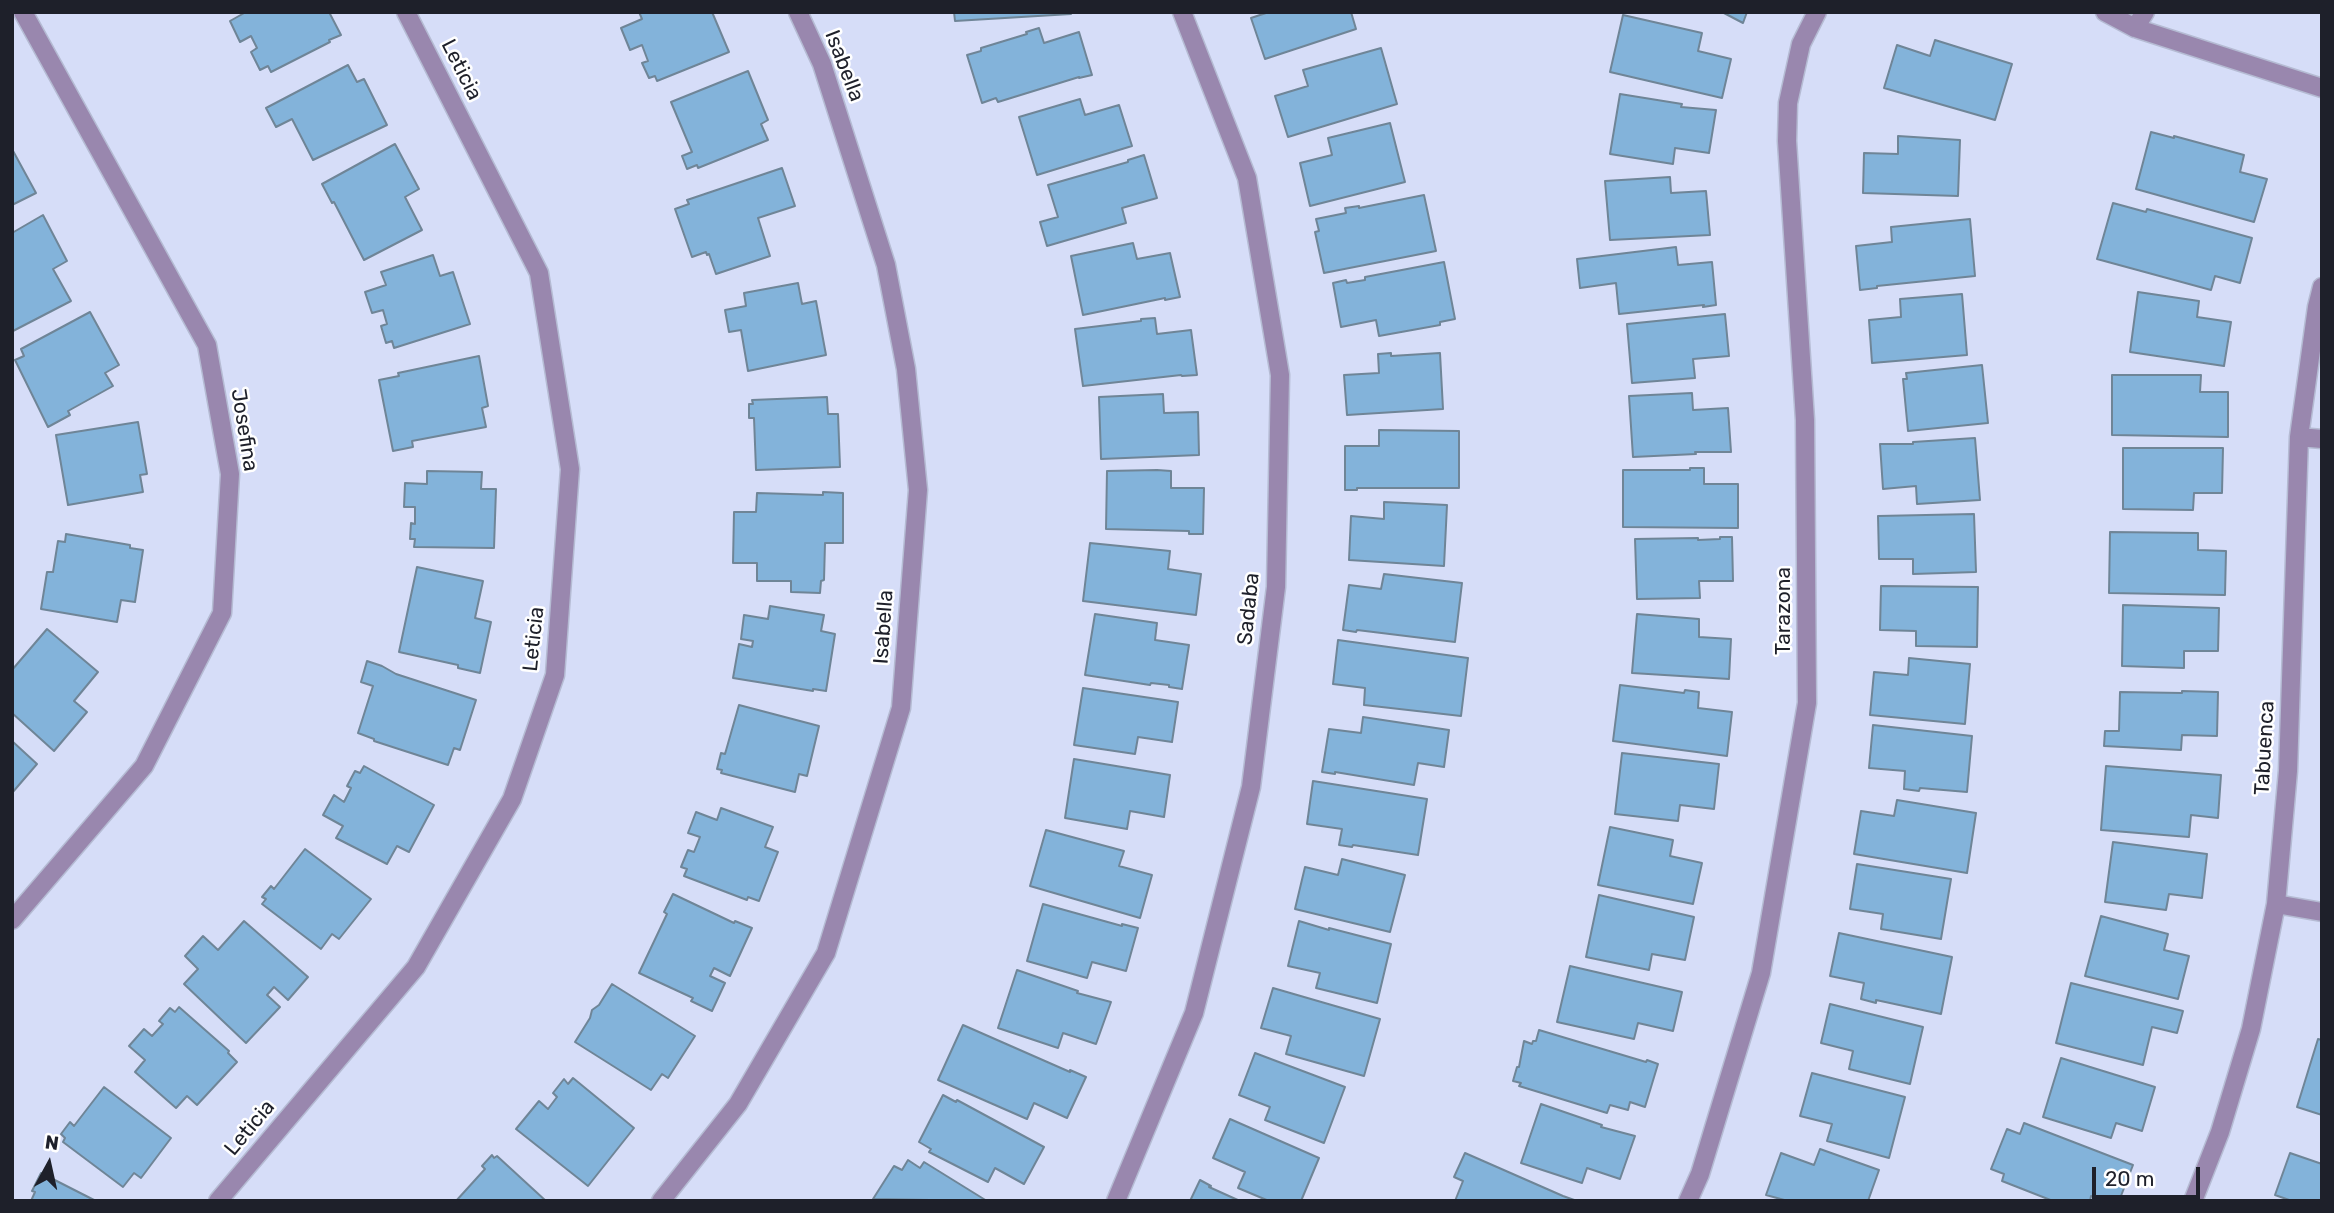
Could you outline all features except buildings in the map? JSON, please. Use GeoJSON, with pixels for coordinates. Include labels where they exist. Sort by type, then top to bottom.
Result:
{"type":"FeatureCollection","features":[{"type":"Feature","properties":{"kind":"street","name":"Josefina"},"geometry":{"type":"LineString","coordinates":[[12,920],[144,766],[222,612],[230,474],[207,345],[23,12]]}},
{"type":"Feature","properties":{"kind":"street","name":"Leticia"},"geometry":{"type":"LineString","coordinates":[[218,1201],[416,967],[512,799],[555,675],[570,469],[539,273],[405,12]]}},
{"type":"Feature","properties":{"kind":"street","name":"Isabella"},"geometry":{"type":"LineString","coordinates":[[661,1201],[738,1104],[826,953],[901,708],[918,490],[906,369],[886,265],[822,64],[798,12]]}},
{"type":"Feature","properties":{"kind":"street","name":"Sadaba"},"geometry":{"type":"LineString","coordinates":[[1116,1201],[1194,1013],[1251,787],[1276,587],[1280,375],[1247,178],[1182,12]]}},
{"type":"Feature","properties":{"kind":"street","name":"Tarazona"},"geometry":{"type":"LineString","coordinates":[[1688,1201],[1700,1174],[1761,973],[1807,703],[1805,420],[1787,141],[1788,103],[1801,44],[1817,12]]}},
{"type":"Feature","properties":{"kind":"street"},"geometry":{"type":"LineString","coordinates":[[2105,12],[2135,28],[2322,88]]}},
{"type":"Feature","properties":{"kind":"street"},"geometry":{"type":"LineString","coordinates":[[2135,28],[2145,12]]}},
{"type":"Feature","properties":{"kind":"street","name":"Tabuenca"},"geometry":{"type":"LineString","coordinates":[[2193,1201],[2220,1132],[2251,1029],[2276,904],[2288,771],[2299,438],[2322,286]]}},
{"type":"Feature","properties":{"kind":"street"},"geometry":{"type":"LineString","coordinates":[[2299,438],[2322,439]]}},
{"type":"Feature","properties":{"kind":"street"},"geometry":{"type":"LineString","coordinates":[[2276,904],[2322,912]]}}]}
